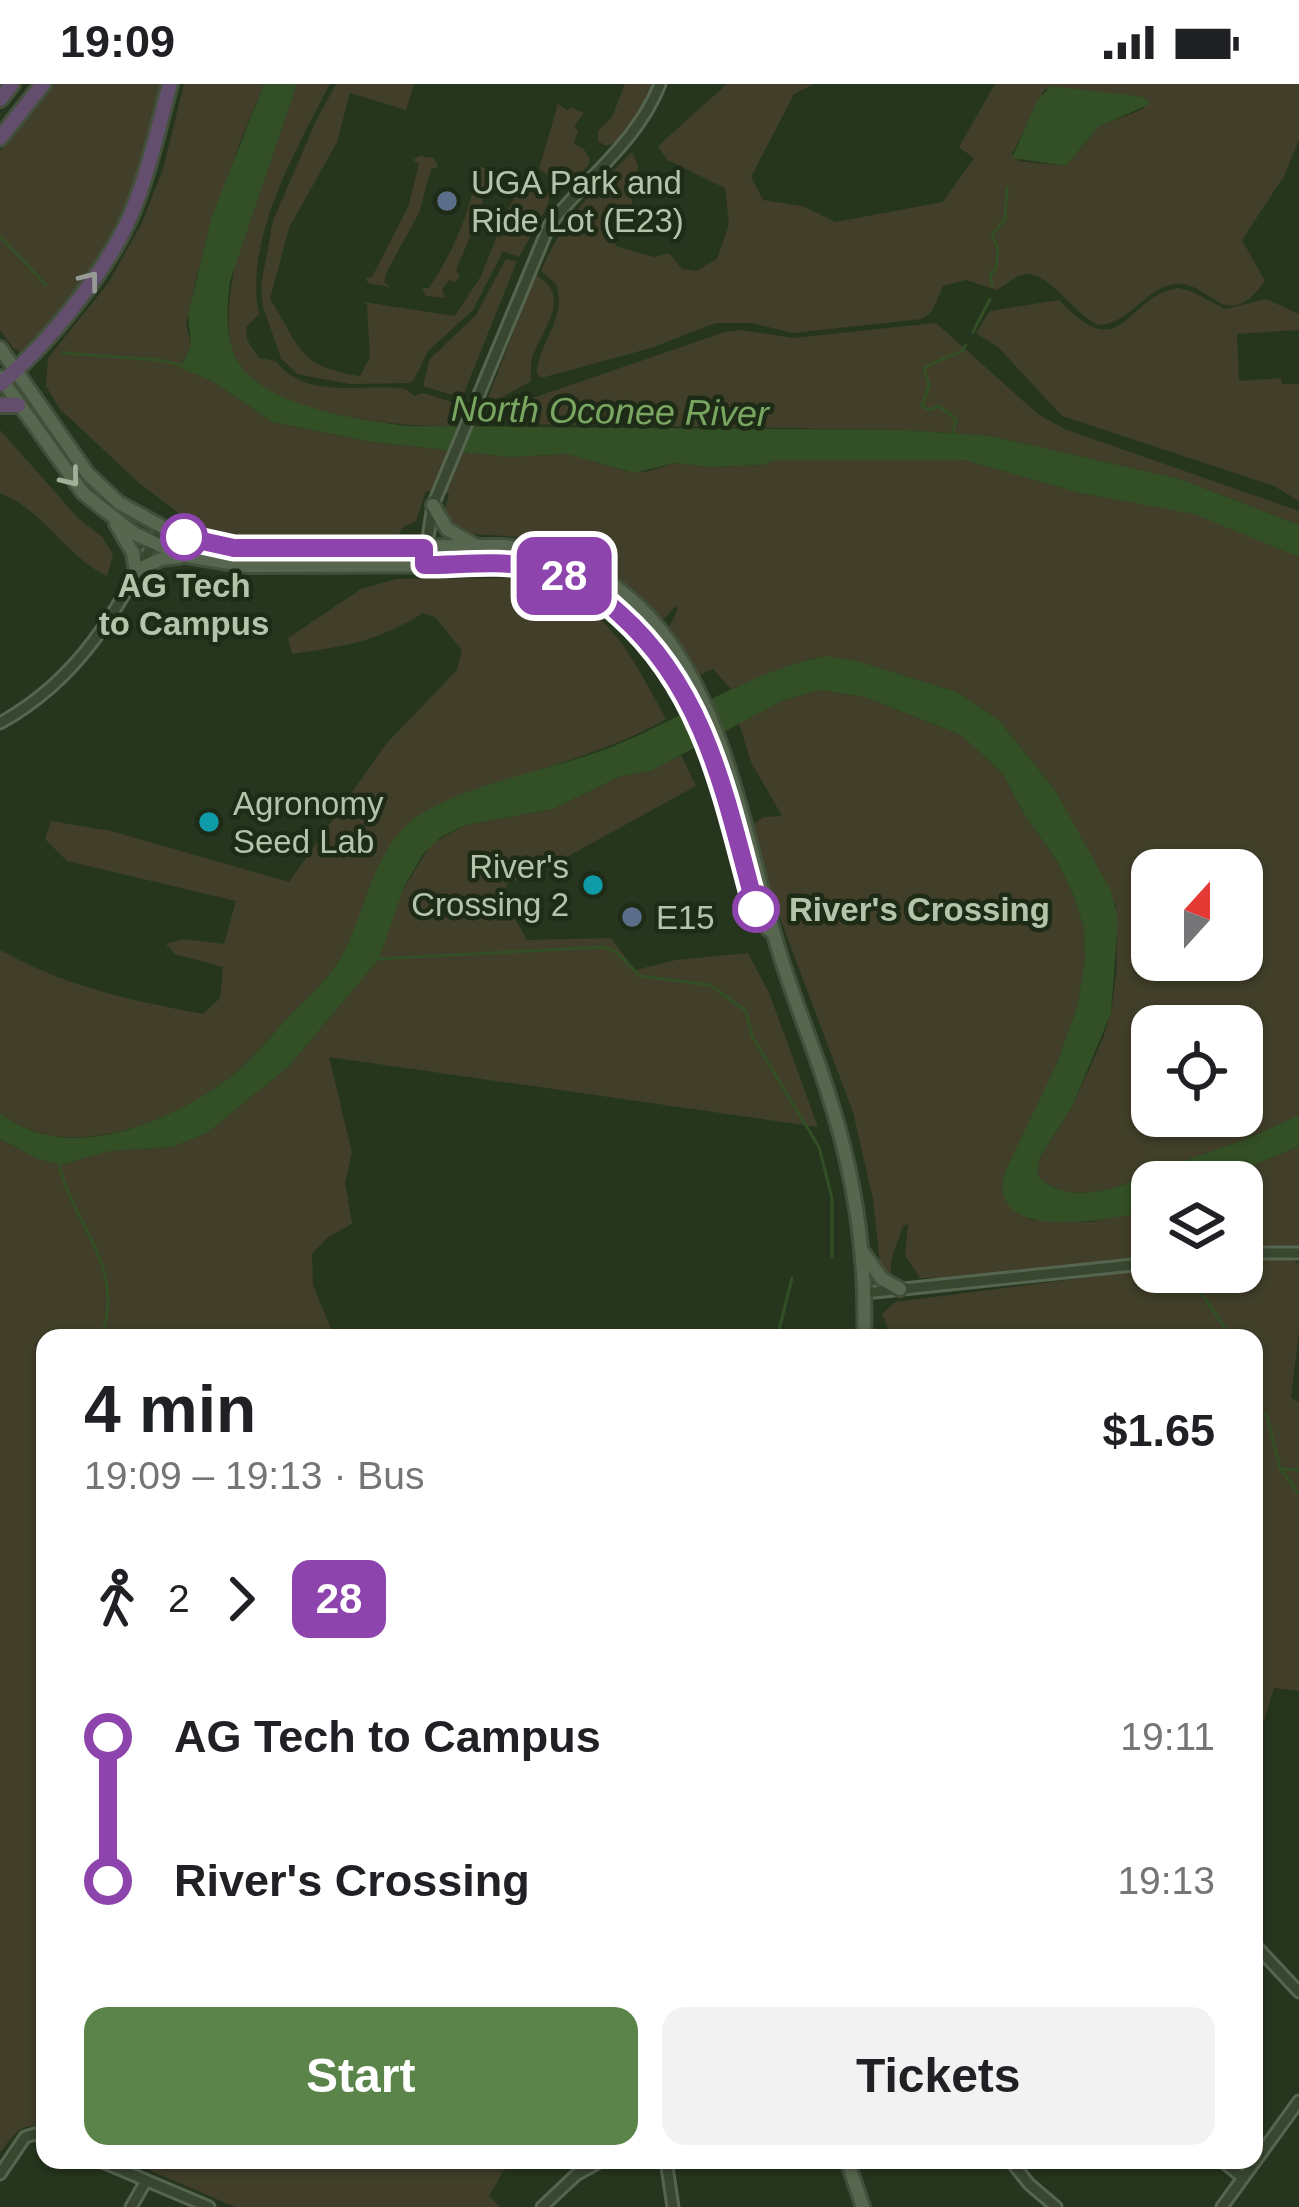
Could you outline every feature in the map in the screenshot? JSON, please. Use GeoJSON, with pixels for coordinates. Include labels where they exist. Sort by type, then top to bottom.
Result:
{"type":"FeatureCollection","features":[{"type":"Feature","properties":{"kind":"highway"},"geometry":{"type":"LineString","coordinates":[[0,99],[12,84]]}},
{"type":"Feature","properties":{"kind":"highway"},"geometry":{"type":"LineString","coordinates":[[0,138],[43,84]]}},
{"type":"Feature","properties":{"kind":"highway"},"geometry":{"type":"LineString","coordinates":[[1,381],[16,370],[109,256],[138,194],[170,84]]}},
{"type":"Feature","properties":{"kind":"highway"},"geometry":{"type":"LineString","coordinates":[[0,405],[18,405]]}},
{"type":"Feature","properties":{"kind":"main road"},"geometry":{"type":"LineString","coordinates":[[0,347],[88,474],[119,503],[161,528],[234,548],[539,550],[597,573],[649,618],[683,676],[726,772],[756,909],[776,941],[838,1124],[861,1250],[864,1329]]}},
{"type":"Feature","properties":{"kind":"main road"},"geometry":{"type":"LineString","coordinates":[[1,381],[82,493],[152,544],[186,556],[248,566],[515,565],[568,578],[602,598],[683,676]]}},
{"type":"Feature","properties":{"kind":"main road"},"geometry":{"type":"LineString","coordinates":[[434,505],[446,529],[477,547]]}},
{"type":"Feature","properties":{"kind":"main road"},"geometry":{"type":"LineString","coordinates":[[112,518],[127,540],[137,571],[161,559],[186,556]]}},
{"type":"Feature","properties":{"kind":"main road"},"geometry":{"type":"LineString","coordinates":[[861,1250],[882,1279],[900,1289]]}},
{"type":"Feature","properties":{"kind":"main road"},"geometry":{"type":"LineString","coordinates":[[851,2169],[863,2207]]}},
{"type":"Feature","properties":{"kind":"street"},"geometry":{"type":"LineString","coordinates":[[424,565],[434,505],[549,226],[628,141],[660,84]]}},
{"type":"Feature","properties":{"kind":"street"},"geometry":{"type":"LineString","coordinates":[[0,723],[28,708],[97,641],[161,528]]}},
{"type":"Feature","properties":{"kind":"street"},"geometry":{"type":"LineString","coordinates":[[1263,1253],[1299,1253]]}},
{"type":"Feature","properties":{"kind":"street"},"geometry":{"type":"LineString","coordinates":[[865,1293],[1131,1265]]}},
{"type":"Feature","properties":{"kind":"street"},"geometry":{"type":"LineString","coordinates":[[1263,1954],[1299,1992]]}},
{"type":"Feature","properties":{"kind":"street"},"geometry":{"type":"LineString","coordinates":[[1263,2151],[1299,2101]]}},
{"type":"Feature","properties":{"kind":"street"},"geometry":{"type":"LineString","coordinates":[[0,2174],[25,2137],[36,2134]]}},
{"type":"Feature","properties":{"kind":"street"},"geometry":{"type":"LineString","coordinates":[[119,2169],[209,2207]]}},
{"type":"Feature","properties":{"kind":"street"},"geometry":{"type":"LineString","coordinates":[[542,2207],[586,2169]]}},
{"type":"Feature","properties":{"kind":"street"},"geometry":{"type":"LineString","coordinates":[[667,2169],[673,2207]]}},
{"type":"Feature","properties":{"kind":"street"},"geometry":{"type":"LineString","coordinates":[[1019,2169],[1056,2207]]}},
{"type":"Feature","properties":{"kind":"street"},"geometry":{"type":"LineString","coordinates":[[1232,2169],[1244,2178]]}},
{"type":"Feature","properties":{"kind":"street"},"geometry":{"type":"LineString","coordinates":[[1222,2207],[1250,2169]]}},
{"type":"Feature","properties":{"kind":"street"},"geometry":{"type":"LineString","coordinates":[[131,2207],[146,2181]]}},
{"type":"Feature","properties":{"kind":"shaded area"},"geometry":{"type":"Polygon","coordinates":[[[51,84],[164,84],[120,222],[84,279],[23,353],[0,330],[0,151],[51,84]]]}},
{"type":"Feature","properties":{"kind":"shaded area"},"geometry":{"type":"Polygon","coordinates":[[[184,84],[264,84],[198,271],[186,324],[191,345],[180,367],[212,381],[272,422],[372,442],[508,457],[567,454],[626,471],[646,472],[675,463],[710,467],[776,460],[964,460],[1080,493],[1194,513],[1299,557],[1299,1114],[1263,1132],[1263,1005],[1131,1005],[1131,1137],[1250,1137],[1184,1161],[1131,1161],[1131,1182],[1088,1193],[1053,1187],[1038,1176],[1039,1159],[1073,1105],[1111,1013],[1117,967],[1116,906],[1055,790],[999,720],[957,692],[857,661],[813,658],[731,689],[713,669],[700,675],[668,629],[678,609],[675,606],[658,619],[606,573],[545,542],[453,529],[443,516],[449,494],[426,491],[416,521],[403,527],[396,540],[248,539],[206,534],[139,483],[59,408],[46,386],[48,358],[109,282],[142,223],[163,169],[184,84]]]}},
{"type":"Feature","properties":{"kind":"shaded area"},"geometry":{"type":"Polygon","coordinates":[[[264,84],[297,84],[230,281],[228,328],[235,356],[247,373],[287,399],[408,426],[903,430],[991,436],[1180,479],[1299,525],[1299,557],[1194,514],[1080,493],[964,460],[776,460],[710,467],[675,463],[634,473],[567,454],[509,457],[372,442],[272,422],[212,381],[180,368],[191,345],[188,315],[212,216],[264,84]]]}},
{"type":"Feature","properties":{"kind":"shaded area"},"geometry":{"type":"Polygon","coordinates":[[[297,84],[330,84],[276,195],[259,256],[259,314],[246,327],[247,340],[259,358],[276,361],[288,373],[319,386],[406,389],[414,396],[423,393],[458,404],[450,426],[365,420],[301,405],[250,378],[236,359],[229,332],[236,261],[259,182],[297,84]]]}},
{"type":"Feature","properties":{"kind":"shaded area"},"geometry":{"type":"Polygon","coordinates":[[[336,84],[414,84],[406,110],[350,93],[337,142],[289,228],[270,299],[295,342],[323,366],[360,376],[370,357],[367,304],[363,302],[455,316],[481,276],[526,178],[550,195],[519,257],[503,251],[473,310],[428,351],[409,383],[350,384],[297,374],[281,358],[263,307],[261,286],[273,221],[336,84]]]}},
{"type":"Feature","properties":{"kind":"shaded area"},"geometry":{"type":"Polygon","coordinates":[[[625,84],[654,84],[622,140],[606,146],[598,141],[598,131],[612,117],[625,84]]]}},
{"type":"Feature","properties":{"kind":"shaded area"},"geometry":{"type":"Polygon","coordinates":[[[727,84],[814,84],[794,94],[751,177],[763,200],[802,206],[836,222],[943,202],[974,158],[959,147],[995,84],[1299,84],[1299,140],[1284,176],[1242,240],[1265,281],[1239,304],[1218,302],[1198,289],[1174,284],[1154,292],[1120,318],[1099,325],[1051,284],[1031,274],[996,290],[966,280],[943,286],[932,311],[922,319],[793,333],[752,323],[716,323],[651,348],[541,378],[539,361],[556,319],[559,296],[556,284],[541,271],[570,220],[632,152],[638,165],[637,182],[631,182],[632,203],[615,246],[654,257],[669,253],[682,269],[696,271],[717,259],[729,224],[725,188],[667,160],[658,146],[727,84]],[[1045,89],[1012,154],[1019,161],[1066,166],[1098,127],[1143,109],[1144,97],[1045,89]]]}},
{"type":"Feature","properties":{"kind":"shaded area"},"geometry":{"type":"Polygon","coordinates":[[[1051,86],[1144,97],[1150,104],[1098,127],[1066,166],[1012,158],[1037,101],[1051,86]]]}},
{"type":"Feature","properties":{"kind":"shaded area"},"geometry":{"type":"Polygon","coordinates":[[[558,104],[584,113],[574,127],[578,131],[574,144],[590,159],[566,186],[539,169],[558,104]]]}},
{"type":"Feature","properties":{"kind":"shaded area"},"geometry":{"type":"Polygon","coordinates":[[[434,158],[438,167],[431,169],[419,213],[386,273],[384,282],[390,287],[368,283],[366,278],[372,277],[408,207],[419,164],[413,160],[434,158]]]}},
{"type":"Feature","properties":{"kind":"shaded area"},"geometry":{"type":"Polygon","coordinates":[[[474,166],[492,169],[495,175],[488,179],[480,213],[456,270],[460,275],[442,290],[445,298],[426,296],[422,288],[429,288],[464,221],[476,176],[470,170],[474,166]]]}},
{"type":"Feature","properties":{"kind":"shaded area"},"geometry":{"type":"Polygon","coordinates":[[[506,259],[517,261],[462,398],[423,386],[430,359],[476,315],[506,259]]]}},
{"type":"Feature","properties":{"kind":"shaded area"},"geometry":{"type":"Polygon","coordinates":[[[536,275],[546,283],[554,301],[533,355],[531,381],[501,398],[487,400],[536,275]]]}},
{"type":"Feature","properties":{"kind":"shaded area"},"geometry":{"type":"Polygon","coordinates":[[[1178,288],[1225,309],[1266,299],[1299,314],[1299,330],[1237,334],[1239,381],[1281,378],[1282,384],[1299,384],[1299,501],[1274,486],[1062,416],[998,347],[976,333],[990,311],[1059,300],[1080,320],[1111,329],[1160,294],[1178,288]]]}},
{"type":"Feature","properties":{"kind":"shaded area"},"geometry":{"type":"Polygon","coordinates":[[[936,323],[1039,415],[1067,430],[1299,511],[1299,525],[1180,479],[991,436],[903,430],[519,424],[527,400],[725,332],[793,338],[936,323]]]}},
{"type":"Feature","properties":{"kind":"shaded area"},"geometry":{"type":"Polygon","coordinates":[[[0,430],[78,518],[102,537],[113,554],[107,576],[29,510],[0,493],[0,430]]]}},
{"type":"Feature","properties":{"kind":"shaded area"},"geometry":{"type":"Polygon","coordinates":[[[509,578],[567,596],[607,626],[637,666],[666,719],[594,752],[439,805],[412,821],[388,852],[350,941],[330,973],[245,1064],[204,1096],[147,1123],[85,1137],[26,1128],[0,1113],[0,950],[74,983],[150,1004],[203,1014],[220,998],[223,967],[175,954],[166,944],[182,939],[224,944],[236,901],[67,861],[45,839],[51,821],[111,831],[289,882],[386,744],[457,670],[462,650],[435,617],[423,613],[375,637],[329,648],[292,654],[288,638],[361,589],[396,579],[509,578]]]}},
{"type":"Feature","properties":{"kind":"shaded area"},"geometry":{"type":"Polygon","coordinates":[[[826,656],[857,661],[957,692],[999,720],[1055,790],[1111,891],[1118,919],[1111,1013],[1073,1105],[1039,1159],[1038,1176],[1070,1192],[1088,1193],[1131,1182],[1131,1214],[1084,1222],[1033,1219],[1015,1211],[1004,1197],[1004,1174],[1057,1063],[1078,1004],[1084,928],[1057,861],[1003,774],[961,735],[865,697],[820,690],[782,701],[651,771],[621,776],[553,809],[466,825],[441,837],[423,854],[404,887],[379,959],[288,1067],[207,1133],[172,1147],[109,1151],[62,1165],[38,1159],[0,1139],[0,1113],[26,1129],[85,1137],[146,1124],[203,1096],[253,1056],[335,967],[380,863],[402,829],[418,816],[462,794],[616,745],[798,663],[826,656]]]}},
{"type":"Feature","properties":{"kind":"shaded area"},"geometry":{"type":"Polygon","coordinates":[[[820,690],[865,697],[961,735],[1003,774],[1073,894],[1084,928],[1085,957],[1078,1004],[1057,1063],[1002,1183],[1030,1220],[1091,1222],[1131,1213],[1131,1258],[920,1278],[905,1255],[908,1224],[903,1226],[891,1260],[891,1280],[881,1273],[873,1199],[853,1112],[777,910],[752,825],[764,817],[782,816],[751,762],[739,723],[782,701],[820,690]]]}},
{"type":"Feature","properties":{"kind":"shaded area"},"geometry":{"type":"Polygon","coordinates":[[[681,755],[696,786],[507,884],[505,901],[527,940],[611,938],[635,970],[676,960],[748,953],[770,995],[818,1127],[329,1057],[352,1153],[345,1182],[352,1224],[328,1237],[312,1254],[313,1285],[331,1329],[36,1329],[36,2127],[14,2135],[0,2153],[0,1139],[38,1159],[62,1165],[109,1151],[172,1147],[207,1133],[288,1067],[378,960],[398,898],[431,844],[466,825],[553,809],[621,776],[651,771],[681,755]]]}},
{"type":"Feature","properties":{"kind":"shaded area"},"geometry":{"type":"Polygon","coordinates":[[[1299,1114],[1299,1146],[1263,1161],[1184,1161],[1250,1137],[1263,1137],[1263,1132],[1299,1114]]]}},
{"type":"Feature","properties":{"kind":"shaded area"},"geometry":{"type":"Polygon","coordinates":[[[1299,1146],[1299,1247],[1263,1247],[1263,1161],[1299,1146]]]}},
{"type":"Feature","properties":{"kind":"shaded area"},"geometry":{"type":"Polygon","coordinates":[[[1263,1259],[1299,1263],[1299,1331],[1291,1398],[1299,1402],[1299,1691],[1274,1688],[1263,1720],[1263,1329],[888,1329],[882,1314],[895,1302],[1131,1272],[1131,1293],[1263,1293],[1263,1259]]]}},
{"type":"Feature","properties":{"kind":"shaded area"},"geometry":{"type":"Polygon","coordinates":[[[147,2169],[505,2169],[489,2196],[500,2207],[235,2207],[147,2169]]]}},
{"type":"Feature","properties":{"kind":"waterway"},"geometry":{"type":"LineString","coordinates":[[992,286],[990,275],[996,269],[998,249],[992,235],[1005,219],[1007,188]]}},
{"type":"Feature","properties":{"kind":"waterway"},"geometry":{"type":"LineString","coordinates":[[0,236],[46,285]]}},
{"type":"Feature","properties":{"kind":"waterway"},"geometry":{"type":"LineString","coordinates":[[973,332],[990,299]]}},
{"type":"Feature","properties":{"kind":"waterway"},"geometry":{"type":"LineString","coordinates":[[953,433],[956,419],[939,406],[929,410],[922,406],[929,385],[924,369],[966,345]]}},
{"type":"Feature","properties":{"kind":"waterway"},"geometry":{"type":"LineString","coordinates":[[63,353],[180,365]]}},
{"type":"Feature","properties":{"kind":"waterway"},"geometry":{"type":"LineString","coordinates":[[375,959],[603,947],[615,951],[640,976],[710,985],[746,1011],[752,1036],[819,1147],[832,1198],[832,1256]]}},
{"type":"Feature","properties":{"kind":"waterway"},"geometry":{"type":"LineString","coordinates":[[59,1166],[103,1269],[107,1290],[103,1329]]}},
{"type":"Feature","properties":{"kind":"waterway"},"geometry":{"type":"LineString","coordinates":[[779,1329],[792,1278]]}},
{"type":"Feature","properties":{"kind":"waterway"},"geometry":{"type":"LineString","coordinates":[[1201,1293],[1225,1329]]}},
{"type":"Feature","properties":{"kind":"waterway"},"geometry":{"type":"LineString","coordinates":[[1263,1412],[1280,1468],[1299,1494]]}},
{"type":"Feature","properties":{"kind":"waterway"},"geometry":{"type":"LineString","coordinates":[[1283,1469],[1299,1470]]}},
{"type":"Feature","properties":{"kind":"bus line","name":"28"},"geometry":{"type":"LineString","coordinates":[[184,537],[234,548],[424,548],[424,565],[535,567],[568,578],[602,598],[661,655],[703,726],[721,774],[756,909]]}},
{"type":"Feature","properties":{"kind":"place","name":"UGA Park and Ride Lot (E23)"},"geometry":{"type":"Point","coordinates":[447,201]}},
{"type":"Feature","properties":{"kind":"place","name":"AG Tech to Campus"},"geometry":{"type":"Point","coordinates":[184,537]}},
{"type":"Feature","properties":{"kind":"place","name":"Agronomy Seed Lab"},"geometry":{"type":"Point","coordinates":[209,822]}},
{"type":"Feature","properties":{"kind":"place","name":"River's Crossing 2"},"geometry":{"type":"Point","coordinates":[593,885]}},
{"type":"Feature","properties":{"kind":"place","name":"River's Crossing"},"geometry":{"type":"Point","coordinates":[756,909]}},
{"type":"Feature","properties":{"kind":"place","name":"E15"},"geometry":{"type":"Point","coordinates":[632,917]}},
{"type":"Feature","properties":{"kind":"water label","name":"North Oconee River"},"geometry":{"type":"Point","coordinates":[610,411]}}]}
